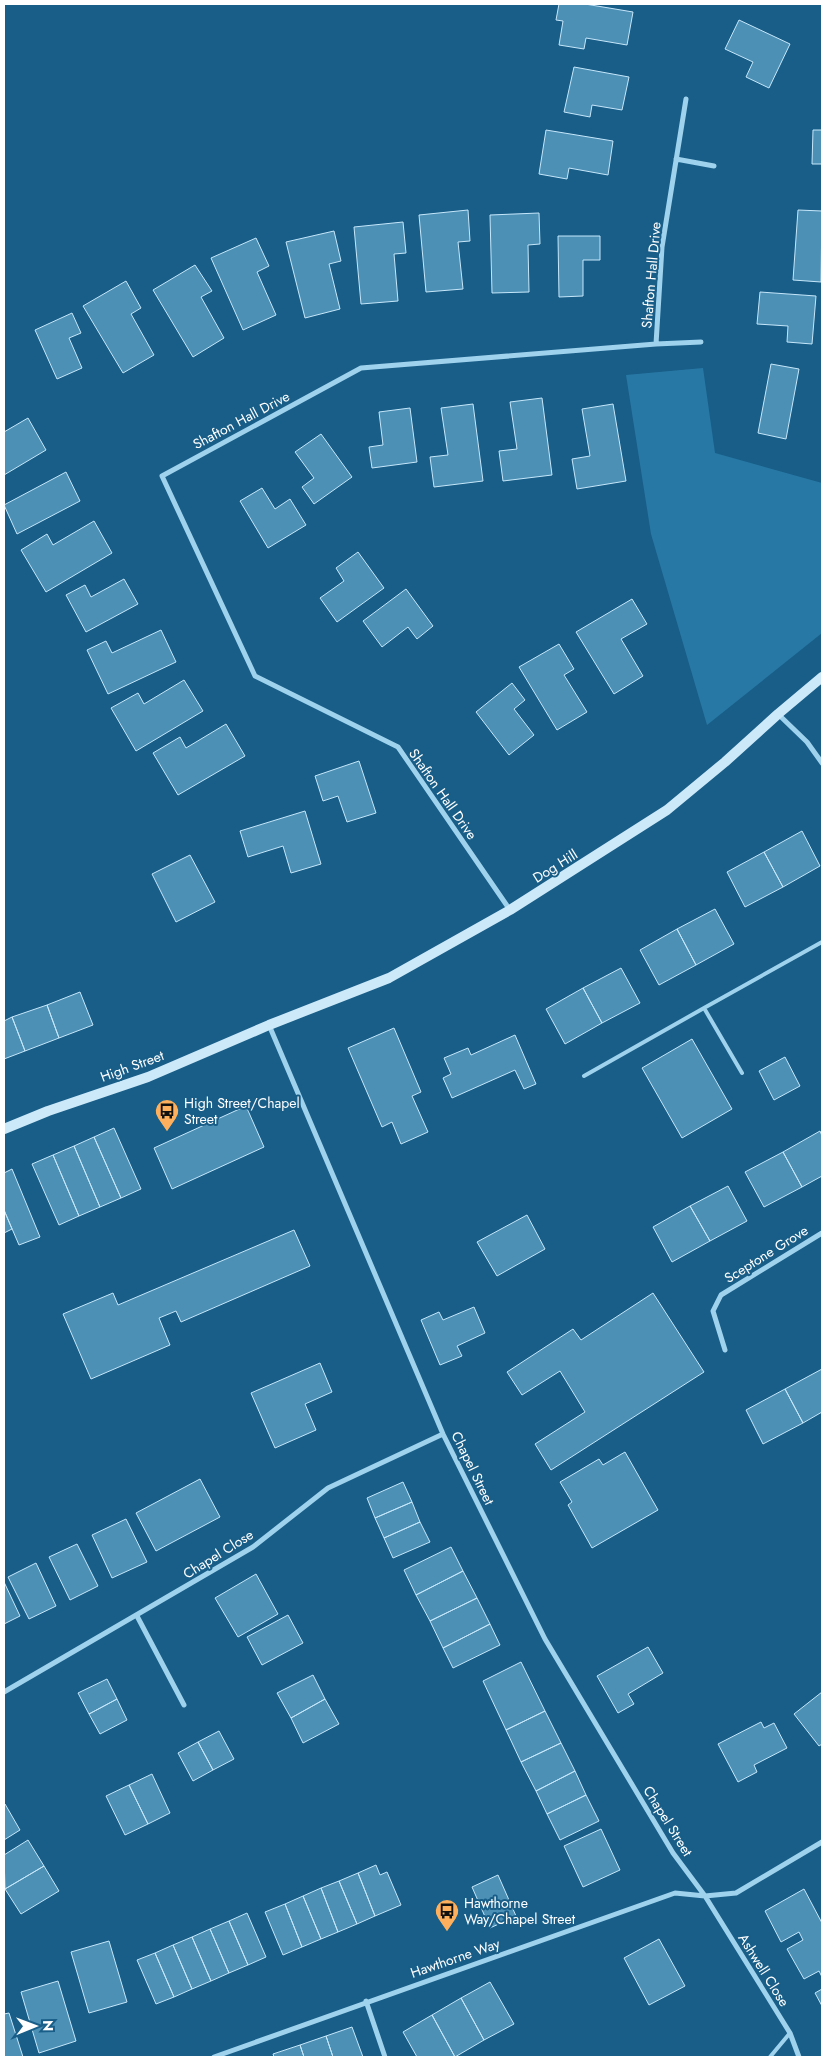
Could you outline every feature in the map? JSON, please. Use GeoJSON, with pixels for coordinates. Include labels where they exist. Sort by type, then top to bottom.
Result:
{"type":"FeatureCollection","features":[{"type":"Feature","properties":{"kind":"street","name":"Shafton Hall Drive"},"geometry":{"type":"LineString","coordinates":[[510,910],[398,748],[255,676],[162,476],[361,368],[656,344],[662,247],[686,99]]}},
{"type":"Feature","properties":{"kind":"street"},"geometry":{"type":"LineString","coordinates":[[676,159],[714,166]]}},
{"type":"Feature","properties":{"kind":"street"},"geometry":{"type":"LineString","coordinates":[[656,344],[701,342]]}},
{"type":"Feature","properties":{"kind":"street","name":"Dog Hill"},"geometry":{"type":"LineString","coordinates":[[269,1025],[389,978],[510,910],[666,810],[725,762],[822,677]]}},
{"type":"Feature","properties":{"kind":"street"},"geometry":{"type":"LineString","coordinates":[[778,714],[807,742],[822,763]]}},
{"type":"Feature","properties":{"kind":"street","name":"High Street"},"geometry":{"type":"LineString","coordinates":[[4,1129],[48,1110],[148,1077],[269,1025]]}},
{"type":"Feature","properties":{"kind":"street","name":"Chapel Street"},"geometry":{"type":"LineString","coordinates":[[269,1025],[443,1434],[545,1639],[673,1853],[705,1896]]}},
{"type":"Feature","properties":{"kind":"street","name":"Sceptone Grove"},"geometry":{"type":"LineString","coordinates":[[725,1350],[713,1311],[720,1295],[822,1233]]}},
{"type":"Feature","properties":{"kind":"street","name":"Chapel Close"},"geometry":{"type":"LineString","coordinates":[[4,1692],[253,1547],[328,1488],[443,1434]]}},
{"type":"Feature","properties":{"kind":"street"},"geometry":{"type":"LineString","coordinates":[[137,1616],[184,1705]]}},
{"type":"Feature","properties":{"kind":"street","name":"Hawthorne Way"},"geometry":{"type":"LineString","coordinates":[[214,2057],[366,2001],[675,1893],[705,1896],[736,1893],[822,1842]]}},
{"type":"Feature","properties":{"kind":"street","name":"Ashwell Close"},"geometry":{"type":"LineString","coordinates":[[705,1896],[790,2033],[799,2057]]}},
{"type":"Feature","properties":{"kind":"street"},"geometry":{"type":"LineString","coordinates":[[366,2001],[385,2057]]}},
{"type":"Feature","properties":{"kind":"lane"},"geometry":{"type":"LineString","coordinates":[[584,1076],[822,942]]}},
{"type":"Feature","properties":{"kind":"lane"},"geometry":{"type":"LineString","coordinates":[[704,1008],[742,1073]]}},
{"type":"Feature","properties":{"kind":"lane"},"geometry":{"type":"LineString","coordinates":[[770,2057],[790,2033]]}},
{"type":"Feature","properties":{"kind":"shaded area"},"geometry":{"type":"Polygon","coordinates":[[[703,368],[715,453],[822,483],[822,633],[707,725],[651,534],[626,375],[703,368]]]}},
{"type":"Feature","properties":{"kind":"building"},"geometry":{"type":"Polygon","coordinates":[[[559,4],[585,4],[633,12],[627,45],[586,38],[584,49],[559,45],[563,21],[556,20],[559,4]]]}},
{"type":"Feature","properties":{"kind":"building"},"geometry":{"type":"Polygon","coordinates":[[[739,20],[790,44],[769,88],[746,77],[753,62],[725,49],[739,20]]]}},
{"type":"Feature","properties":{"kind":"building"},"geometry":{"type":"Polygon","coordinates":[[[574,67],[629,77],[622,110],[592,105],[590,117],[564,112],[574,67]]]}},
{"type":"Feature","properties":{"kind":"building"},"geometry":{"type":"Polygon","coordinates":[[[546,130],[613,141],[608,175],[569,168],[567,179],[539,174],[546,130]]]}},
{"type":"Feature","properties":{"kind":"building"},"geometry":{"type":"Polygon","coordinates":[[[813,130],[822,130],[822,164],[812,164],[813,130]]]}},
{"type":"Feature","properties":{"kind":"building"},"geometry":{"type":"Polygon","coordinates":[[[468,210],[470,241],[458,242],[463,289],[426,292],[419,215],[468,210]]]}},
{"type":"Feature","properties":{"kind":"building"},"geometry":{"type":"Polygon","coordinates":[[[798,210],[822,211],[821,282],[793,280],[798,210]]]}},
{"type":"Feature","properties":{"kind":"building"},"geometry":{"type":"Polygon","coordinates":[[[539,213],[540,244],[528,245],[529,292],[492,293],[490,215],[539,213]]]}},
{"type":"Feature","properties":{"kind":"building"},"geometry":{"type":"Polygon","coordinates":[[[403,222],[406,253],[394,254],[398,301],[361,304],[354,227],[403,222]]]}},
{"type":"Feature","properties":{"kind":"building"},"geometry":{"type":"Polygon","coordinates":[[[334,231],[341,261],[329,264],[340,309],[305,318],[286,242],[334,231]]]}},
{"type":"Feature","properties":{"kind":"building"},"geometry":{"type":"Polygon","coordinates":[[[558,236],[600,236],[600,260],[583,260],[583,296],[559,297],[558,236]]]}},
{"type":"Feature","properties":{"kind":"building"},"geometry":{"type":"Polygon","coordinates":[[[256,238],[269,266],[257,272],[276,315],[243,330],[211,258],[256,238]]]}},
{"type":"Feature","properties":{"kind":"building"},"geometry":{"type":"Polygon","coordinates":[[[195,265],[212,291],[201,297],[224,338],[193,357],[153,290],[195,265]]]}},
{"type":"Feature","properties":{"kind":"building"},"geometry":{"type":"Polygon","coordinates":[[[126,281],[141,308],[131,314],[154,355],[123,373],[83,306],[126,281]]]}},
{"type":"Feature","properties":{"kind":"building"},"geometry":{"type":"Polygon","coordinates":[[[760,292],[816,296],[812,344],[787,342],[788,326],[757,324],[760,292]]]}},
{"type":"Feature","properties":{"kind":"building"},"geometry":{"type":"Polygon","coordinates":[[[72,313],[81,333],[69,338],[82,368],[57,379],[35,330],[72,313]]]}},
{"type":"Feature","properties":{"kind":"building"},"geometry":{"type":"Polygon","coordinates":[[[771,364],[799,369],[786,439],[758,433],[771,364]]]}},
{"type":"Feature","properties":{"kind":"building"},"geometry":{"type":"Polygon","coordinates":[[[542,398],[552,475],[503,481],[499,451],[517,449],[510,402],[542,398]]]}},
{"type":"Feature","properties":{"kind":"building"},"geometry":{"type":"Polygon","coordinates":[[[473,404],[483,481],[434,487],[430,457],[448,455],[441,408],[473,404]]]}},
{"type":"Feature","properties":{"kind":"building"},"geometry":{"type":"Polygon","coordinates":[[[613,404],[626,481],[577,489],[572,459],[590,456],[582,409],[613,404]]]}},
{"type":"Feature","properties":{"kind":"building"},"geometry":{"type":"Polygon","coordinates":[[[410,408],[417,462],[372,468],[369,447],[383,445],[379,412],[410,408]]]}},
{"type":"Feature","properties":{"kind":"building"},"geometry":{"type":"Polygon","coordinates":[[[28,418],[46,450],[4,475],[4,432],[28,418]]]}},
{"type":"Feature","properties":{"kind":"building"},"geometry":{"type":"Polygon","coordinates":[[[321,434],[352,477],[314,504],[302,487],[314,478],[295,452],[321,434]]]}},
{"type":"Feature","properties":{"kind":"building"},"geometry":{"type":"Polygon","coordinates":[[[66,472],[80,501],[17,534],[4,505],[66,472]]]}},
{"type":"Feature","properties":{"kind":"building"},"geometry":{"type":"Polygon","coordinates":[[[262,488],[275,509],[290,499],[306,525],[268,548],[240,501],[262,488]]]}},
{"type":"Feature","properties":{"kind":"building"},"geometry":{"type":"Polygon","coordinates":[[[94,521],[112,553],[46,592],[21,550],[47,534],[53,545],[94,521]]]}},
{"type":"Feature","properties":{"kind":"building"},"geometry":{"type":"Polygon","coordinates":[[[358,552],[384,588],[337,622],[320,598],[344,581],[336,568],[358,552]]]}},
{"type":"Feature","properties":{"kind":"building"},"geometry":{"type":"Polygon","coordinates":[[[124,579],[138,604],[86,632],[66,595],[85,585],[91,597],[124,579]]]}},
{"type":"Feature","properties":{"kind":"building"},"geometry":{"type":"Polygon","coordinates":[[[406,589],[433,626],[417,639],[408,627],[382,647],[363,621],[406,589]]]}},
{"type":"Feature","properties":{"kind":"building"},"geometry":{"type":"Polygon","coordinates":[[[632,599],[647,624],[621,639],[643,676],[614,694],[576,632],[632,599]]]}},
{"type":"Feature","properties":{"kind":"building"},"geometry":{"type":"Polygon","coordinates":[[[161,630],[176,662],[108,694],[87,650],[106,641],[112,653],[161,630]]]}},
{"type":"Feature","properties":{"kind":"building"},"geometry":{"type":"Polygon","coordinates":[[[559,644],[574,669],[564,675],[587,712],[557,730],[519,667],[559,644]]]}},
{"type":"Feature","properties":{"kind":"building"},"geometry":{"type":"Polygon","coordinates":[[[184,680],[203,711],[136,751],[111,708],[138,693],[144,704],[184,680]]]}},
{"type":"Feature","properties":{"kind":"building"},"geometry":{"type":"Polygon","coordinates":[[[512,683],[525,700],[514,709],[534,735],[509,755],[476,712],[512,683]]]}},
{"type":"Feature","properties":{"kind":"building"},"geometry":{"type":"Polygon","coordinates":[[[226,724],[245,756],[178,795],[153,753],[180,737],[186,748],[226,724]]]}},
{"type":"Feature","properties":{"kind":"building"},"geometry":{"type":"Polygon","coordinates":[[[359,761],[376,813],[347,822],[338,796],[323,801],[315,776],[359,761]]]}},
{"type":"Feature","properties":{"kind":"building"},"geometry":{"type":"Polygon","coordinates":[[[305,811],[321,864],[291,873],[283,846],[248,857],[240,831],[305,811]]]}},
{"type":"Feature","properties":{"kind":"building"},"geometry":{"type":"Polygon","coordinates":[[[802,831],[820,866],[783,887],[764,852],[802,831]]]}},
{"type":"Feature","properties":{"kind":"building"},"geometry":{"type":"Polygon","coordinates":[[[764,852],[783,887],[745,907],[727,872],[764,852]]]}},
{"type":"Feature","properties":{"kind":"building"},"geometry":{"type":"Polygon","coordinates":[[[190,855],[215,902],[176,922],[152,874],[190,855]]]}},
{"type":"Feature","properties":{"kind":"building"},"geometry":{"type":"Polygon","coordinates":[[[715,909],[734,944],[696,965],[677,929],[715,909]]]}},
{"type":"Feature","properties":{"kind":"building"},"geometry":{"type":"Polygon","coordinates":[[[677,929],[696,965],[659,985],[640,950],[677,929]]]}},
{"type":"Feature","properties":{"kind":"building"},"geometry":{"type":"Polygon","coordinates":[[[621,968],[640,1003],[602,1023],[583,988],[621,968]]]}},
{"type":"Feature","properties":{"kind":"building"},"geometry":{"type":"Polygon","coordinates":[[[583,988],[602,1023],[565,1044],[546,1009],[583,988]]]}},
{"type":"Feature","properties":{"kind":"building"},"geometry":{"type":"Polygon","coordinates":[[[80,992],[93,1025],[59,1038],[47,1005],[80,992]]]}},
{"type":"Feature","properties":{"kind":"building"},"geometry":{"type":"Polygon","coordinates":[[[47,1005],[59,1038],[25,1051],[12,1017],[47,1005]]]}},
{"type":"Feature","properties":{"kind":"building"},"geometry":{"type":"Polygon","coordinates":[[[12,1017],[25,1051],[4,1059],[4,1021],[12,1017]]]}},
{"type":"Feature","properties":{"kind":"building"},"geometry":{"type":"Polygon","coordinates":[[[394,1028],[421,1092],[412,1096],[428,1132],[401,1144],[392,1122],[382,1127],[348,1048],[394,1028]]]}},
{"type":"Feature","properties":{"kind":"building"},"geometry":{"type":"Polygon","coordinates":[[[515,1035],[536,1084],[524,1089],[515,1070],[452,1098],[443,1078],[451,1074],[444,1058],[468,1048],[471,1055],[515,1035]]]}},
{"type":"Feature","properties":{"kind":"building"},"geometry":{"type":"Polygon","coordinates":[[[692,1039],[732,1109],[682,1138],[642,1068],[692,1039]]]}},
{"type":"Feature","properties":{"kind":"building"},"geometry":{"type":"Polygon","coordinates":[[[785,1057],[800,1086],[774,1100],[759,1071],[785,1057]]]}},
{"type":"Feature","properties":{"kind":"building"},"geometry":{"type":"Polygon","coordinates":[[[246,1106],[264,1147],[172,1189],[154,1148],[246,1106]]]}},
{"type":"Feature","properties":{"kind":"building"},"geometry":{"type":"Polygon","coordinates":[[[114,1128],[141,1189],[121,1198],[94,1137],[114,1128]]]}},
{"type":"Feature","properties":{"kind":"building"},"geometry":{"type":"Polygon","coordinates":[[[820,1131],[822,1136],[822,1176],[802,1187],[783,1152],[820,1131]]]}},
{"type":"Feature","properties":{"kind":"building"},"geometry":{"type":"Polygon","coordinates":[[[94,1137],[121,1198],[100,1207],[74,1146],[94,1137]]]}},
{"type":"Feature","properties":{"kind":"building"},"geometry":{"type":"Polygon","coordinates":[[[74,1146],[100,1207],[79,1216],[53,1155],[74,1146]]]}},
{"type":"Feature","properties":{"kind":"building"},"geometry":{"type":"Polygon","coordinates":[[[783,1152],[802,1187],[764,1207],[745,1172],[783,1152]]]}},
{"type":"Feature","properties":{"kind":"building"},"geometry":{"type":"Polygon","coordinates":[[[53,1155],[79,1216],[59,1225],[32,1164],[53,1155]]]}},
{"type":"Feature","properties":{"kind":"building"},"geometry":{"type":"Polygon","coordinates":[[[12,1169],[40,1237],[19,1245],[4,1210],[4,1173],[12,1169]]]}},
{"type":"Feature","properties":{"kind":"building"},"geometry":{"type":"Polygon","coordinates":[[[728,1186],[747,1221],[710,1241],[690,1206],[728,1186]]]}},
{"type":"Feature","properties":{"kind":"building"},"geometry":{"type":"Polygon","coordinates":[[[690,1206],[710,1241],[672,1262],[653,1227],[690,1206]]]}},
{"type":"Feature","properties":{"kind":"building"},"geometry":{"type":"Polygon","coordinates":[[[4,1210],[12,1229],[4,1233],[4,1210]]]}},
{"type":"Feature","properties":{"kind":"building"},"geometry":{"type":"Polygon","coordinates":[[[527,1215],[545,1249],[497,1276],[477,1242],[527,1215]]]}},
{"type":"Feature","properties":{"kind":"building"},"geometry":{"type":"Polygon","coordinates":[[[294,1230],[310,1266],[181,1322],[176,1311],[159,1318],[170,1345],[91,1379],[63,1314],[113,1293],[118,1305],[294,1230]]]}},
{"type":"Feature","properties":{"kind":"building"},"geometry":{"type":"Polygon","coordinates":[[[653,1293],[704,1372],[551,1470],[535,1444],[585,1412],[560,1371],[522,1395],[507,1372],[573,1329],[581,1340],[653,1293]]]}},
{"type":"Feature","properties":{"kind":"building"},"geometry":{"type":"Polygon","coordinates":[[[474,1307],[485,1333],[457,1346],[462,1356],[440,1365],[421,1320],[439,1312],[443,1320],[474,1307]]]}},
{"type":"Feature","properties":{"kind":"building"},"geometry":{"type":"Polygon","coordinates":[[[320,1363],[332,1392],[305,1404],[316,1430],[275,1448],[251,1393],[320,1363]]]}},
{"type":"Feature","properties":{"kind":"building"},"geometry":{"type":"Polygon","coordinates":[[[822,1369],[822,1412],[803,1423],[785,1389],[822,1369]]]}},
{"type":"Feature","properties":{"kind":"building"},"geometry":{"type":"Polygon","coordinates":[[[785,1389],[803,1423],[763,1444],[746,1410],[785,1389]]]}},
{"type":"Feature","properties":{"kind":"building"},"geometry":{"type":"Polygon","coordinates":[[[625,1452],[658,1510],[592,1548],[568,1505],[572,1502],[560,1482],[599,1459],[603,1465],[625,1452]]]}},
{"type":"Feature","properties":{"kind":"building"},"geometry":{"type":"Polygon","coordinates":[[[200,1479],[220,1517],[156,1551],[136,1513],[200,1479]]]}},
{"type":"Feature","properties":{"kind":"building"},"geometry":{"type":"Polygon","coordinates":[[[403,1482],[412,1502],[375,1518],[367,1498],[403,1482]]]}},
{"type":"Feature","properties":{"kind":"building"},"geometry":{"type":"Polygon","coordinates":[[[412,1502],[420,1522],[384,1538],[375,1518],[412,1502]]]}},
{"type":"Feature","properties":{"kind":"building"},"geometry":{"type":"Polygon","coordinates":[[[126,1519],[147,1562],[112,1578],[92,1535],[126,1519]]]}},
{"type":"Feature","properties":{"kind":"building"},"geometry":{"type":"Polygon","coordinates":[[[420,1522],[430,1542],[393,1558],[384,1538],[420,1522]]]}},
{"type":"Feature","properties":{"kind":"building"},"geometry":{"type":"Polygon","coordinates":[[[77,1544],[98,1586],[70,1600],[49,1557],[77,1544]]]}},
{"type":"Feature","properties":{"kind":"building"},"geometry":{"type":"Polygon","coordinates":[[[451,1547],[463,1571],[416,1595],[404,1570],[451,1547]]]}},
{"type":"Feature","properties":{"kind":"building"},"geometry":{"type":"Polygon","coordinates":[[[36,1563],[56,1606],[29,1619],[8,1577],[36,1563]]]}},
{"type":"Feature","properties":{"kind":"building"},"geometry":{"type":"Polygon","coordinates":[[[463,1571],[477,1598],[430,1621],[416,1595],[463,1571]]]}},
{"type":"Feature","properties":{"kind":"building"},"geometry":{"type":"Polygon","coordinates":[[[256,1574],[278,1614],[238,1637],[215,1598],[256,1574]]]}},
{"type":"Feature","properties":{"kind":"building"},"geometry":{"type":"Polygon","coordinates":[[[4,1582],[20,1616],[4,1624],[4,1582]]]}},
{"type":"Feature","properties":{"kind":"building"},"geometry":{"type":"Polygon","coordinates":[[[477,1598],[490,1624],[443,1648],[430,1621],[477,1598]]]}},
{"type":"Feature","properties":{"kind":"building"},"geometry":{"type":"Polygon","coordinates":[[[288,1615],[303,1643],[262,1665],[247,1637],[288,1615]]]}},
{"type":"Feature","properties":{"kind":"building"},"geometry":{"type":"Polygon","coordinates":[[[490,1624],[500,1645],[453,1668],[443,1648],[490,1624]]]}},
{"type":"Feature","properties":{"kind":"building"},"geometry":{"type":"Polygon","coordinates":[[[648,1647],[663,1673],[628,1694],[634,1704],[618,1713],[597,1676],[648,1647]]]}},
{"type":"Feature","properties":{"kind":"building"},"geometry":{"type":"Polygon","coordinates":[[[521,1662],[545,1711],[506,1730],[483,1681],[521,1662]]]}},
{"type":"Feature","properties":{"kind":"building"},"geometry":{"type":"Polygon","coordinates":[[[313,1675],[325,1699],[291,1718],[277,1693],[313,1675]]]}},
{"type":"Feature","properties":{"kind":"building"},"geometry":{"type":"Polygon","coordinates":[[[107,1679],[117,1699],[89,1714],[78,1693],[107,1679]]]}},
{"type":"Feature","properties":{"kind":"building"},"geometry":{"type":"Polygon","coordinates":[[[822,1692],[822,1744],[819,1746],[794,1714],[822,1692]]]}},
{"type":"Feature","properties":{"kind":"building"},"geometry":{"type":"Polygon","coordinates":[[[117,1699],[127,1720],[100,1734],[89,1714],[117,1699]]]}},
{"type":"Feature","properties":{"kind":"building"},"geometry":{"type":"Polygon","coordinates":[[[325,1699],[339,1724],[303,1743],[291,1718],[325,1699]]]}},
{"type":"Feature","properties":{"kind":"building"},"geometry":{"type":"Polygon","coordinates":[[[545,1711],[561,1743],[521,1762],[506,1730],[545,1711]]]}},
{"type":"Feature","properties":{"kind":"building"},"geometry":{"type":"Polygon","coordinates":[[[761,1722],[764,1728],[774,1723],[787,1748],[754,1765],[757,1772],[738,1782],[718,1744],[761,1722]]]}},
{"type":"Feature","properties":{"kind":"building"},"geometry":{"type":"Polygon","coordinates":[[[219,1731],[234,1759],[213,1770],[198,1742],[219,1731]]]}},
{"type":"Feature","properties":{"kind":"building"},"geometry":{"type":"Polygon","coordinates":[[[198,1742],[213,1770],[193,1781],[178,1753],[198,1742]]]}},
{"type":"Feature","properties":{"kind":"building"},"geometry":{"type":"Polygon","coordinates":[[[561,1743],[575,1771],[536,1791],[521,1762],[561,1743]]]}},
{"type":"Feature","properties":{"kind":"building"},"geometry":{"type":"Polygon","coordinates":[[[575,1771],[586,1795],[547,1814],[536,1791],[575,1771]]]}},
{"type":"Feature","properties":{"kind":"building"},"geometry":{"type":"Polygon","coordinates":[[[152,1774],[170,1813],[148,1824],[129,1785],[152,1774]]]}},
{"type":"Feature","properties":{"kind":"building"},"geometry":{"type":"Polygon","coordinates":[[[129,1785],[148,1824],[125,1835],[106,1796],[129,1785]]]}},
{"type":"Feature","properties":{"kind":"building"},"geometry":{"type":"Polygon","coordinates":[[[586,1795],[599,1821],[560,1840],[547,1814],[586,1795]]]}},
{"type":"Feature","properties":{"kind":"building"},"geometry":{"type":"Polygon","coordinates":[[[4,1805],[20,1830],[4,1840],[4,1805]]]}},
{"type":"Feature","properties":{"kind":"building"},"geometry":{"type":"Polygon","coordinates":[[[601,1829],[620,1870],[583,1887],[564,1846],[601,1829]]]}},
{"type":"Feature","properties":{"kind":"building"},"geometry":{"type":"Polygon","coordinates":[[[28,1840],[44,1866],[5,1889],[4,1855],[28,1840]]]}},
{"type":"Feature","properties":{"kind":"building"},"geometry":{"type":"Polygon","coordinates":[[[376,1865],[380,1875],[387,1872],[401,1905],[375,1916],[358,1873],[376,1865]]]}},
{"type":"Feature","properties":{"kind":"building"},"geometry":{"type":"Polygon","coordinates":[[[44,1866],[59,1891],[21,1914],[5,1889],[44,1866]]]}},
{"type":"Feature","properties":{"kind":"building"},"geometry":{"type":"Polygon","coordinates":[[[358,1873],[375,1916],[357,1924],[339,1881],[358,1873]]]}},
{"type":"Feature","properties":{"kind":"building"},"geometry":{"type":"Polygon","coordinates":[[[498,1875],[516,1916],[490,1928],[472,1887],[498,1875]]]}},
{"type":"Feature","properties":{"kind":"building"},"geometry":{"type":"Polygon","coordinates":[[[339,1881],[357,1924],[338,1932],[321,1888],[339,1881]]]}},
{"type":"Feature","properties":{"kind":"building"},"geometry":{"type":"Polygon","coordinates":[[[321,1888],[338,1932],[321,1939],[303,1896],[321,1888]]]}},
{"type":"Feature","properties":{"kind":"building"},"geometry":{"type":"Polygon","coordinates":[[[804,1889],[822,1923],[822,1977],[819,1971],[804,1979],[787,1949],[803,1940],[799,1932],[781,1942],[765,1911],[804,1889]]]}},
{"type":"Feature","properties":{"kind":"building"},"geometry":{"type":"Polygon","coordinates":[[[303,1896],[321,1939],[302,1947],[285,1904],[303,1896]]]}},
{"type":"Feature","properties":{"kind":"building"},"geometry":{"type":"Polygon","coordinates":[[[285,1904],[302,1947],[283,1955],[265,1912],[285,1904]]]}},
{"type":"Feature","properties":{"kind":"building"},"geometry":{"type":"Polygon","coordinates":[[[247,1913],[266,1957],[248,1965],[229,1921],[247,1913]]]}},
{"type":"Feature","properties":{"kind":"building"},"geometry":{"type":"Polygon","coordinates":[[[229,1921],[248,1965],[229,1973],[210,1929],[229,1921]]]}},
{"type":"Feature","properties":{"kind":"building"},"geometry":{"type":"Polygon","coordinates":[[[210,1929],[229,1973],[211,1981],[192,1937],[210,1929]]]}},
{"type":"Feature","properties":{"kind":"building"},"geometry":{"type":"Polygon","coordinates":[[[192,1937],[211,1981],[192,1989],[173,1945],[192,1937]]]}},
{"type":"Feature","properties":{"kind":"building"},"geometry":{"type":"Polygon","coordinates":[[[659,1939],[685,1986],[649,2005],[624,1958],[659,1939]]]}},
{"type":"Feature","properties":{"kind":"building"},"geometry":{"type":"Polygon","coordinates":[[[109,1941],[127,2002],[89,2013],[71,1952],[109,1941]]]}},
{"type":"Feature","properties":{"kind":"building"},"geometry":{"type":"Polygon","coordinates":[[[173,1945],[192,1989],[174,1997],[155,1953],[173,1945]]]}},
{"type":"Feature","properties":{"kind":"building"},"geometry":{"type":"Polygon","coordinates":[[[155,1953],[174,1997],[156,2004],[137,1960],[155,1953]]]}},
{"type":"Feature","properties":{"kind":"building"},"geometry":{"type":"Polygon","coordinates":[[[58,1981],[76,2041],[39,2053],[21,1992],[58,1981]]]}},
{"type":"Feature","properties":{"kind":"building"},"geometry":{"type":"Polygon","coordinates":[[[490,1982],[514,2024],[484,2040],[461,1998],[490,1982]]]}},
{"type":"Feature","properties":{"kind":"building"},"geometry":{"type":"Polygon","coordinates":[[[822,1989],[822,2006],[815,1993],[822,1989]]]}},
{"type":"Feature","properties":{"kind":"building"},"geometry":{"type":"Polygon","coordinates":[[[461,1998],[484,2040],[455,2057],[432,2015],[461,1998]]]}},
{"type":"Feature","properties":{"kind":"building"},"geometry":{"type":"Polygon","coordinates":[[[9,2013],[23,2057],[4,2057],[4,2014],[9,2013]]]}},
{"type":"Feature","properties":{"kind":"building"},"geometry":{"type":"Polygon","coordinates":[[[432,2015],[455,2057],[417,2057],[403,2032],[432,2015]]]}},
{"type":"Feature","properties":{"kind":"building"},"geometry":{"type":"Polygon","coordinates":[[[352,2027],[363,2057],[333,2057],[326,2036],[352,2027]]]}},
{"type":"Feature","properties":{"kind":"building"},"geometry":{"type":"Polygon","coordinates":[[[326,2036],[333,2057],[304,2057],[300,2045],[326,2036]]]}},
{"type":"Feature","properties":{"kind":"building"},"geometry":{"type":"Polygon","coordinates":[[[300,2045],[304,2057],[274,2057],[273,2054],[300,2045]]]}},
{"type":"Feature","properties":{"kind":"place","name":"High Street/Chapel Street"},"geometry":{"type":"Point","coordinates":[167,1132]}},
{"type":"Feature","properties":{"kind":"place","name":"Hawthorne Way/Chapel Street"},"geometry":{"type":"Point","coordinates":[447,1932]}}]}
